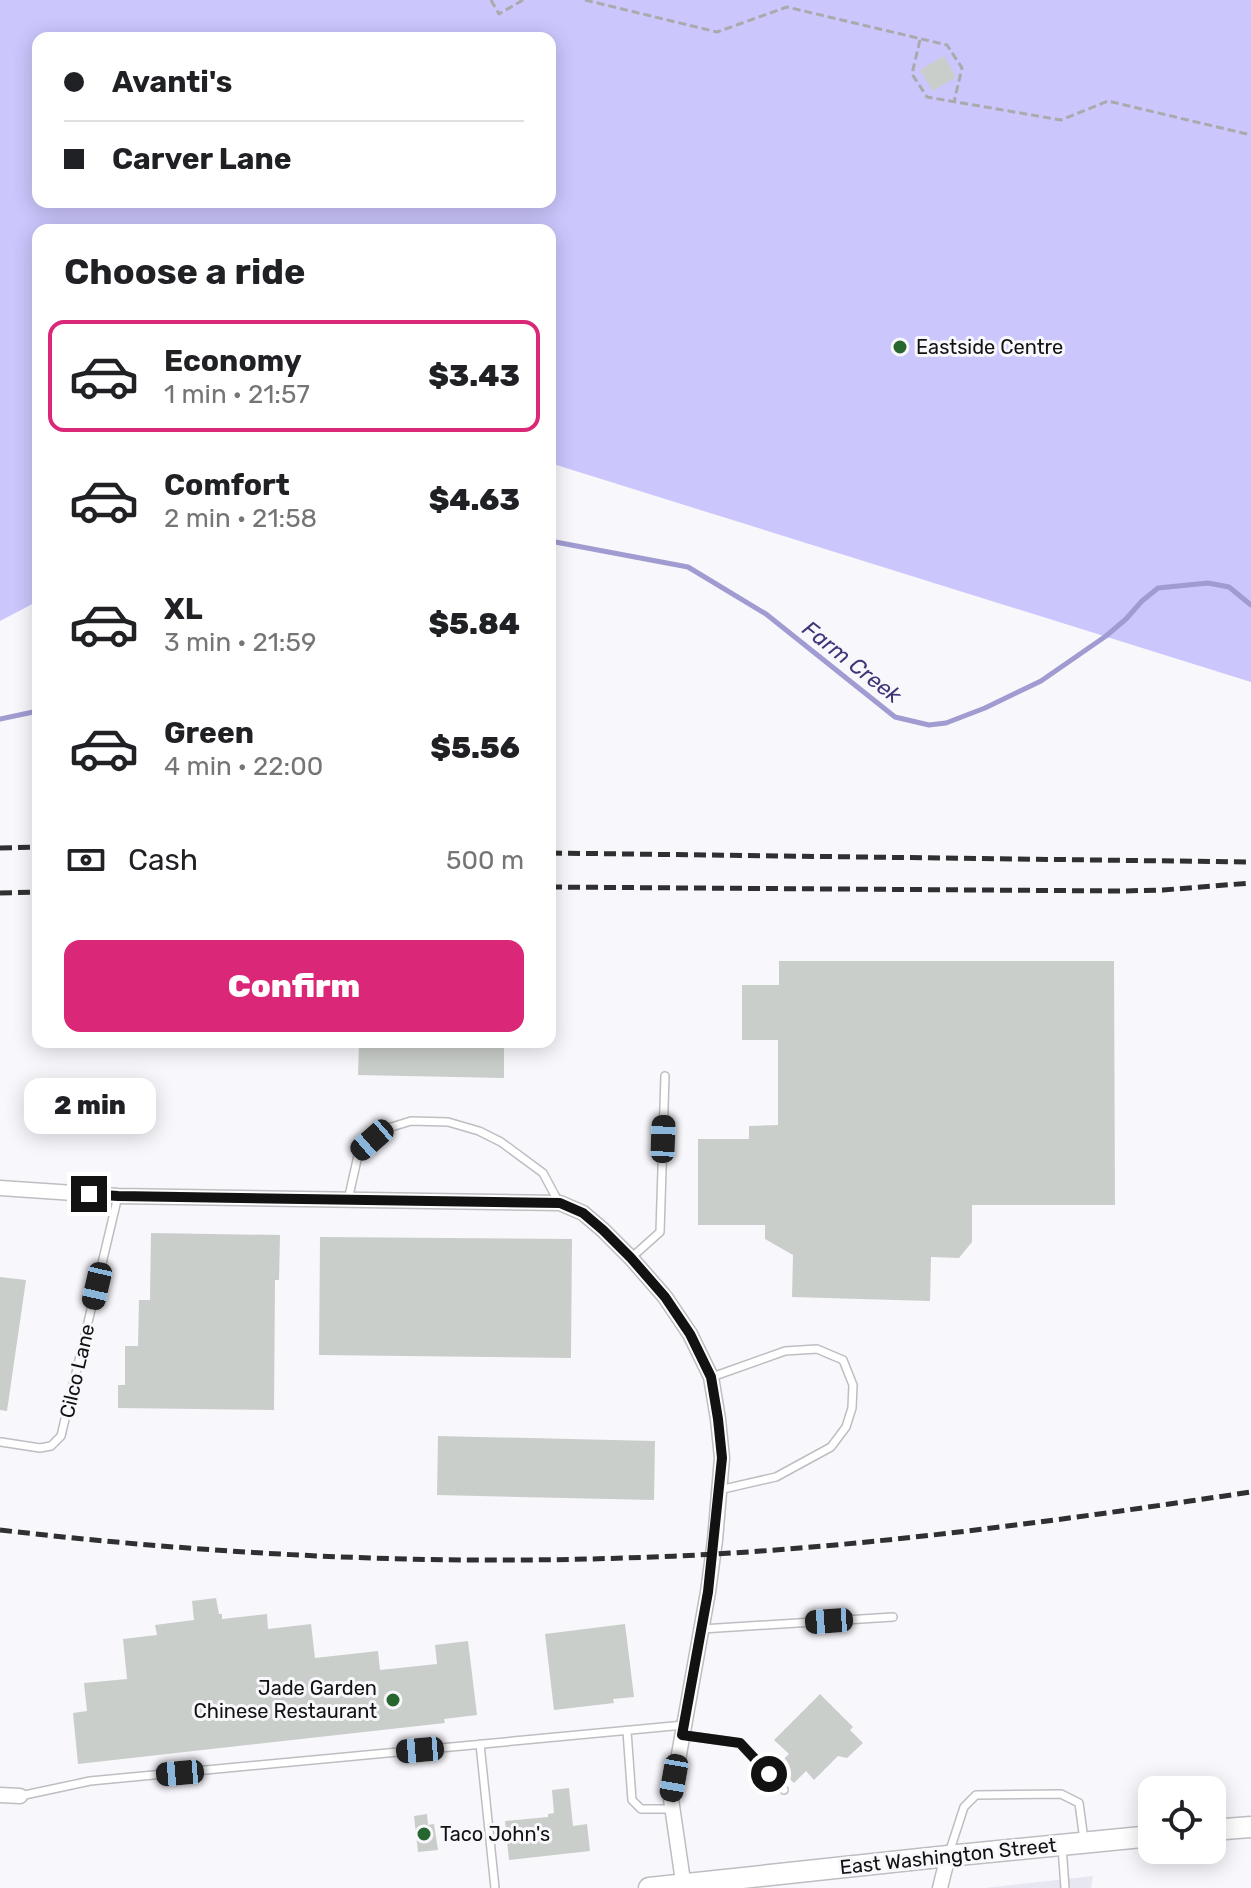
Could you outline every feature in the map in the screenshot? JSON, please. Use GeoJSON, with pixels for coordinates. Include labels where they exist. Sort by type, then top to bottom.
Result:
{"type":"FeatureCollection","features":[{"type":"Feature","properties":{"kind":"main road"},"geometry":{"type":"LineString","coordinates":[[1226,1829],[1251,1827]]}},
{"type":"Feature","properties":{"kind":"main road","name":"East Washington Street"},"geometry":{"type":"LineString","coordinates":[[649,1888],[1138,1837]]}},
{"type":"Feature","properties":{"kind":"street"},"geometry":{"type":"LineString","coordinates":[[0,1188],[118,1196],[560,1203],[583,1213],[631,1258],[665,1297],[690,1334],[711,1377],[722,1458],[715,1540],[702,1629],[671,1799],[684,1886]]}},
{"type":"Feature","properties":{"kind":"street"},"geometry":{"type":"LineString","coordinates":[[0,1795],[20,1796]]}},
{"type":"Feature","properties":{"kind":"street"},"geometry":{"type":"LineString","coordinates":[[940,1888],[948,1856]]}},
{"type":"Feature","properties":{"kind":"lane"},"geometry":{"type":"LineString","coordinates":[[631,1258],[660,1232],[665,1076]]}},
{"type":"Feature","properties":{"kind":"lane"},"geometry":{"type":"LineString","coordinates":[[348,1200],[359,1151],[385,1129],[411,1121],[448,1122],[479,1131],[501,1142],[543,1173],[560,1203]]}},
{"type":"Feature","properties":{"kind":"lane","name":"Cilco Lane"},"geometry":{"type":"LineString","coordinates":[[1,1442],[40,1448],[51,1446],[61,1436],[118,1196]]}},
{"type":"Feature","properties":{"kind":"lane"},"geometry":{"type":"LineString","coordinates":[[711,1377],[785,1351],[817,1349],[843,1360],[853,1385],[852,1408],[846,1427],[831,1447],[776,1477],[719,1490]]}},
{"type":"Feature","properties":{"kind":"lane"},"geometry":{"type":"LineString","coordinates":[[702,1629],[893,1617]]}},
{"type":"Feature","properties":{"kind":"lane"},"geometry":{"type":"LineString","coordinates":[[20,1796],[90,1781],[627,1731],[683,1730],[740,1743],[784,1790]]}},
{"type":"Feature","properties":{"kind":"lane"},"geometry":{"type":"LineString","coordinates":[[627,1731],[632,1800],[641,1809],[672,1809]]}},
{"type":"Feature","properties":{"kind":"lane"},"geometry":{"type":"LineString","coordinates":[[480,1744],[495,1888]]}},
{"type":"Feature","properties":{"kind":"lane"},"geometry":{"type":"LineString","coordinates":[[948,1856],[964,1807],[976,1795],[1061,1794],[1079,1803],[1084,1843]]}},
{"type":"Feature","properties":{"kind":"lane"},"geometry":{"type":"LineString","coordinates":[[1062,1845],[1065,1888]]}},
{"type":"Feature","properties":{"kind":"path"},"geometry":{"type":"LineString","coordinates":[[491,0],[499,14],[523,0]]}},
{"type":"Feature","properties":{"kind":"path"},"geometry":{"type":"LineString","coordinates":[[585,0],[717,32],[787,7],[947,45],[962,68],[954,102]]}},
{"type":"Feature","properties":{"kind":"path"},"geometry":{"type":"LineString","coordinates":[[920,39],[912,74],[927,97],[1061,120],[1108,101],[1251,135]]}},
{"type":"Feature","properties":{"kind":"shaded area","name":"Eastside Centre"},"geometry":{"type":"Polygon","coordinates":[[[0,0],[1251,0],[1251,682],[556,465],[556,224],[32,224],[32,604],[0,621],[0,0]]]}},
{"type":"Feature","properties":{"kind":"shaded area"},"geometry":{"type":"Polygon","coordinates":[[[1093,1876],[1091,1888],[985,1888],[1093,1876]]]}},
{"type":"Feature","properties":{"kind":"building"},"geometry":{"type":"Polygon","coordinates":[[[944,56],[956,77],[933,91],[920,70],[944,56]]]}},
{"type":"Feature","properties":{"kind":"building"},"geometry":{"type":"Polygon","coordinates":[[[779,961],[1114,961],[1115,1205],[972,1205],[972,1242],[959,1258],[931,1257],[930,1301],[792,1297],[793,1255],[765,1239],[765,1225],[698,1225],[698,1139],[749,1139],[749,1126],[778,1125],[778,1040],[742,1040],[742,985],[779,985],[779,961]]]}},
{"type":"Feature","properties":{"kind":"building"},"geometry":{"type":"Polygon","coordinates":[[[359,1048],[504,1048],[504,1078],[358,1075],[359,1048]]]}},
{"type":"Feature","properties":{"kind":"building"},"geometry":{"type":"Polygon","coordinates":[[[151,1233],[280,1235],[279,1280],[275,1280],[274,1410],[118,1408],[118,1385],[125,1385],[125,1346],[138,1346],[139,1300],[150,1300],[151,1233]]]}},
{"type":"Feature","properties":{"kind":"building"},"geometry":{"type":"Polygon","coordinates":[[[320,1237],[572,1239],[571,1358],[319,1355],[320,1237]]]}},
{"type":"Feature","properties":{"kind":"building"},"geometry":{"type":"Polygon","coordinates":[[[0,1277],[26,1280],[7,1411],[0,1410],[0,1277]]]}},
{"type":"Feature","properties":{"kind":"building"},"geometry":{"type":"Polygon","coordinates":[[[438,1436],[655,1441],[654,1500],[437,1495],[438,1436]]]}},
{"type":"Feature","properties":{"kind":"building"},"geometry":{"type":"Polygon","coordinates":[[[216,1598],[222,1619],[267,1614],[268,1629],[311,1624],[315,1658],[378,1651],[380,1670],[437,1664],[435,1645],[468,1641],[477,1715],[444,1719],[445,1723],[78,1764],[73,1713],[87,1711],[84,1683],[127,1679],[123,1639],[157,1635],[155,1625],[194,1620],[192,1601],[216,1598]]]}},
{"type":"Feature","properties":{"kind":"building"},"geometry":{"type":"Polygon","coordinates":[[[625,1624],[634,1697],[613,1699],[614,1703],[554,1710],[545,1634],[625,1624]]]}},
{"type":"Feature","properties":{"kind":"building"},"geometry":{"type":"Polygon","coordinates":[[[820,1694],[853,1727],[850,1730],[863,1743],[847,1758],[838,1756],[814,1780],[806,1771],[794,1783],[776,1766],[789,1754],[774,1740],[820,1694]]]}},
{"type":"Feature","properties":{"kind":"building"},"geometry":{"type":"Polygon","coordinates":[[[569,1788],[573,1826],[587,1824],[590,1851],[509,1860],[505,1821],[548,1817],[548,1814],[554,1813],[552,1790],[569,1788]]]}},
{"type":"Feature","properties":{"kind":"building"},"geometry":{"type":"Polygon","coordinates":[[[427,1814],[428,1825],[434,1824],[438,1850],[418,1852],[414,1816],[427,1814]]]}},
{"type":"Feature","properties":{"kind":"waterway","name":"Farm Creek"},"geometry":{"type":"LineString","coordinates":[[556,542],[688,567],[766,614],[895,717],[929,725],[946,723],[985,708],[1041,681],[1106,636],[1158,588],[1208,583],[1229,587],[1251,605]]}},
{"type":"Feature","properties":{"kind":"waterway","name":"Farm Creek"},"geometry":{"type":"LineString","coordinates":[[0,719],[32,712]]}},
{"type":"Feature","properties":{"kind":"railway"},"geometry":{"type":"LineString","coordinates":[[0,848],[32,847]]}},
{"type":"Feature","properties":{"kind":"railway"},"geometry":{"type":"LineString","coordinates":[[556,853],[1251,862]]}},
{"type":"Feature","properties":{"kind":"railway"},"geometry":{"type":"LineString","coordinates":[[556,887],[1122,891],[1251,883]]}},
{"type":"Feature","properties":{"kind":"railway"},"geometry":{"type":"LineString","coordinates":[[0,893],[32,892]]}},
{"type":"Feature","properties":{"kind":"railway"},"geometry":{"type":"LineString","coordinates":[[0,1530],[311,1556],[467,1560],[624,1558],[860,1543],[1095,1515],[1251,1492]]}},
{"type":"Feature","properties":{"kind":"place","name":"Eastside Centre"},"geometry":{"type":"Point","coordinates":[900,347]}},
{"type":"Feature","properties":{"kind":"place","name":"Jade Garden Chinese Restaurant"},"geometry":{"type":"Point","coordinates":[393,1700]}},
{"type":"Feature","properties":{"kind":"place","name":"Taco John's"},"geometry":{"type":"Point","coordinates":[424,1834]}},
{"type":"Feature","properties":{"kind":"route"},"geometry":{"type":"LineString","coordinates":[[89,1194],[560,1203],[583,1213],[603,1230],[665,1297],[690,1334],[711,1377],[718,1419],[722,1458],[715,1540],[682,1735],[740,1743],[769,1774]]}}]}
